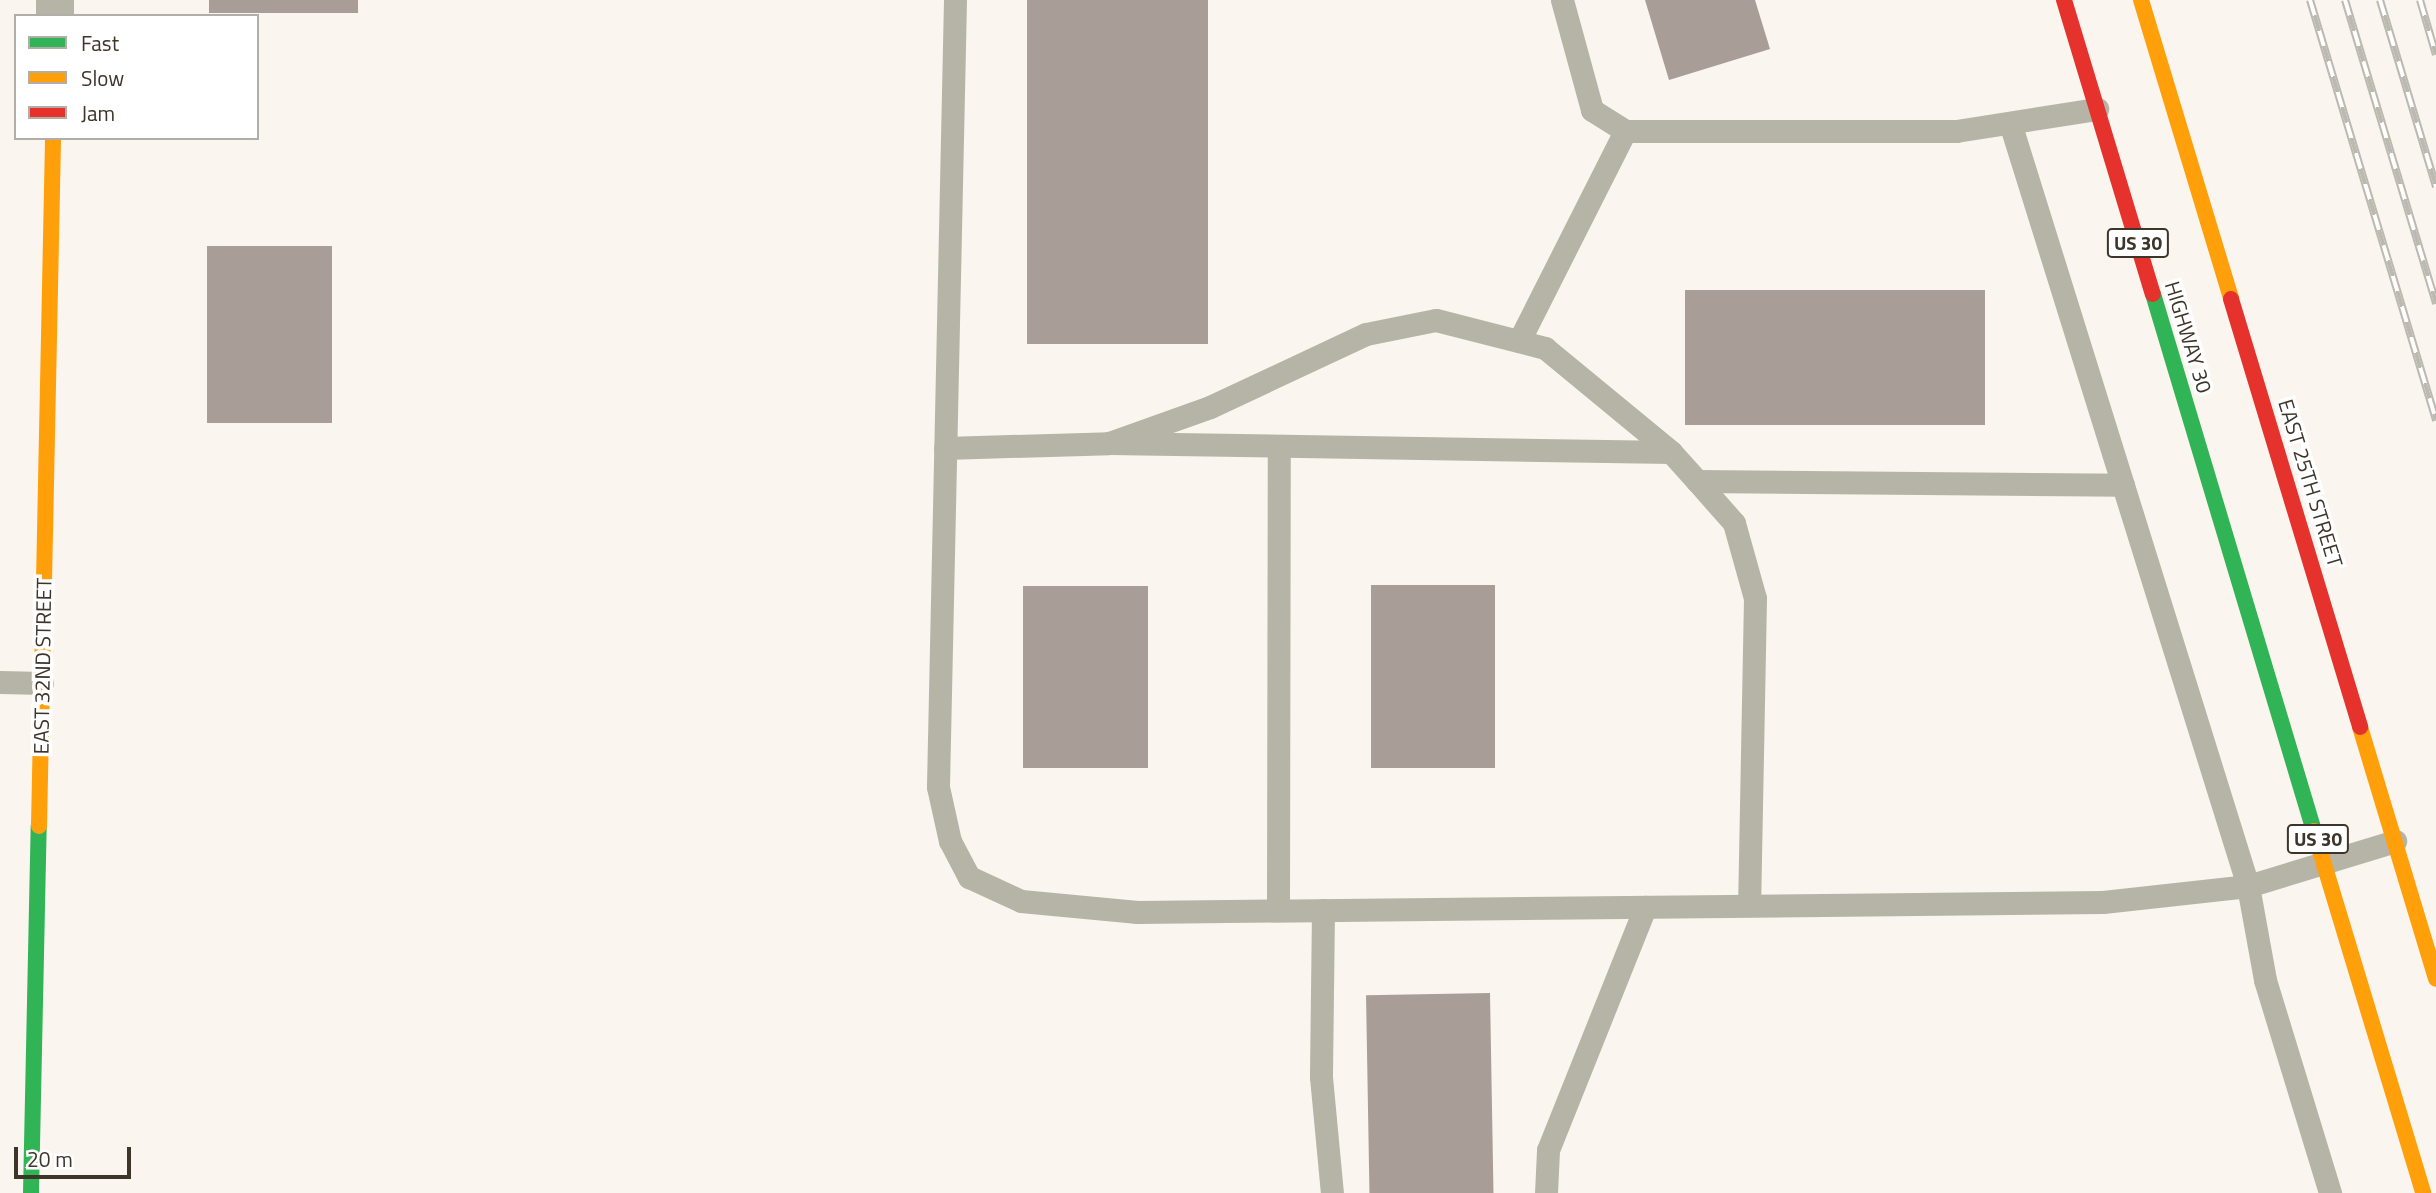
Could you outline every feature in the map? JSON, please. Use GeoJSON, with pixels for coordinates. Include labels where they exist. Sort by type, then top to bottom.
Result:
{"type":"FeatureCollection","features":[{"type":"Feature","properties":{"kind":"main road","name":"HIGHWAY 30"},"geometry":{"type":"LineString","coordinates":[[2064,0],[2325,862]]}},
{"type":"Feature","properties":{"kind":"main road","name":"EAST 25TH STREET"},"geometry":{"type":"LineString","coordinates":[[2141,0],[2436,979]]}},
{"type":"Feature","properties":{"kind":"main road","name":"EAST 32ND STREET"},"geometry":{"type":"LineString","coordinates":[[31,1193],[53,140]]}},
{"type":"Feature","properties":{"kind":"main road","name":"US 30"},"geometry":{"type":"LineString","coordinates":[[2325,862],[2423,1193]]}},
{"type":"Feature","properties":{"kind":"lane"},"geometry":{"type":"LineString","coordinates":[[955,0],[938,787],[950,841],[969,877],[1021,901],[1136,912],[2103,902],[2248,886],[2395,841]]}},
{"type":"Feature","properties":{"kind":"lane"},"geometry":{"type":"LineString","coordinates":[[1562,0],[1592,110],[1625,131],[1956,131],[2011,126],[2097,109]]}},
{"type":"Feature","properties":{"kind":"lane"},"geometry":{"type":"LineString","coordinates":[[2011,126],[2248,886],[2265,980],[2330,1193]]}},
{"type":"Feature","properties":{"kind":"lane"},"geometry":{"type":"LineString","coordinates":[[1519,341],[1625,131]]}},
{"type":"Feature","properties":{"kind":"lane"},"geometry":{"type":"LineString","coordinates":[[1108,443],[1210,407],[1366,334],[1436,320],[1545,348],[1671,452],[1734,523],[1755,598],[1749,905]]}},
{"type":"Feature","properties":{"kind":"lane"},"geometry":{"type":"LineString","coordinates":[[945,447],[1108,443],[1671,452]]}},
{"type":"Feature","properties":{"kind":"lane"},"geometry":{"type":"LineString","coordinates":[[1278,910],[1279,446]]}},
{"type":"Feature","properties":{"kind":"lane"},"geometry":{"type":"LineString","coordinates":[[1697,481],[2123,485]]}},
{"type":"Feature","properties":{"kind":"lane"},"geometry":{"type":"LineString","coordinates":[[0,682],[42,683]]}},
{"type":"Feature","properties":{"kind":"lane"},"geometry":{"type":"LineString","coordinates":[[1546,1193],[1548,1150],[1645,907]]}},
{"type":"Feature","properties":{"kind":"lane"},"geometry":{"type":"LineString","coordinates":[[1323,910],[1321,1077],[1332,1193]]}},
{"type":"Feature","properties":{"kind":"building"},"geometry":{"type":"Polygon","coordinates":[[[209,0],[358,0],[358,13],[209,13],[209,0]]]}},
{"type":"Feature","properties":{"kind":"building"},"geometry":{"type":"Polygon","coordinates":[[[1027,0],[1208,0],[1208,344],[1027,344],[1027,0]]]}},
{"type":"Feature","properties":{"kind":"building"},"geometry":{"type":"Polygon","coordinates":[[[1645,0],[1755,0],[1770,49],[1669,80],[1645,0]]]}},
{"type":"Feature","properties":{"kind":"building"},"geometry":{"type":"Polygon","coordinates":[[[207,246],[332,246],[332,423],[207,423],[207,246]]]}},
{"type":"Feature","properties":{"kind":"building"},"geometry":{"type":"Polygon","coordinates":[[[1685,290],[1985,290],[1985,425],[1685,425],[1685,290]]]}},
{"type":"Feature","properties":{"kind":"building"},"geometry":{"type":"Polygon","coordinates":[[[1371,585],[1495,585],[1495,768],[1371,768],[1371,585]]]}},
{"type":"Feature","properties":{"kind":"building"},"geometry":{"type":"Polygon","coordinates":[[[1023,586],[1148,586],[1148,768],[1023,768],[1023,586]]]}},
{"type":"Feature","properties":{"kind":"building"},"geometry":{"type":"Polygon","coordinates":[[[1490,993],[1493,1193],[1369,1193],[1366,995],[1490,993]]]}},
{"type":"Feature","properties":{"kind":"railway"},"geometry":{"type":"LineString","coordinates":[[2310,0],[2436,421]]}},
{"type":"Feature","properties":{"kind":"railway"},"geometry":{"type":"LineString","coordinates":[[2345,0],[2436,304]]}},
{"type":"Feature","properties":{"kind":"railway"},"geometry":{"type":"LineString","coordinates":[[2380,0],[2436,187]]}},
{"type":"Feature","properties":{"kind":"railway"},"geometry":{"type":"LineString","coordinates":[[2420,0],[2436,55]]}},
{"type":"Feature","properties":{"kind":"traffic: fast"},"geometry":{"type":"LineString","coordinates":[[2153,294],[2314,831]]}},
{"type":"Feature","properties":{"kind":"traffic: fast"},"geometry":{"type":"LineString","coordinates":[[31,1193],[39,826]]}},
{"type":"Feature","properties":{"kind":"traffic: slow"},"geometry":{"type":"LineString","coordinates":[[2141,0],[2231,299]]}},
{"type":"Feature","properties":{"kind":"traffic: slow"},"geometry":{"type":"LineString","coordinates":[[39,826],[53,140]]}},
{"type":"Feature","properties":{"kind":"traffic: slow"},"geometry":{"type":"LineString","coordinates":[[2360,727],[2436,979]]}},
{"type":"Feature","properties":{"kind":"traffic: slow"},"geometry":{"type":"LineString","coordinates":[[2314,831],[2423,1193]]}},
{"type":"Feature","properties":{"kind":"traffic: jam"},"geometry":{"type":"LineString","coordinates":[[2064,0],[2153,294]]}},
{"type":"Feature","properties":{"kind":"traffic: jam"},"geometry":{"type":"LineString","coordinates":[[2231,299],[2360,727]]}}]}
